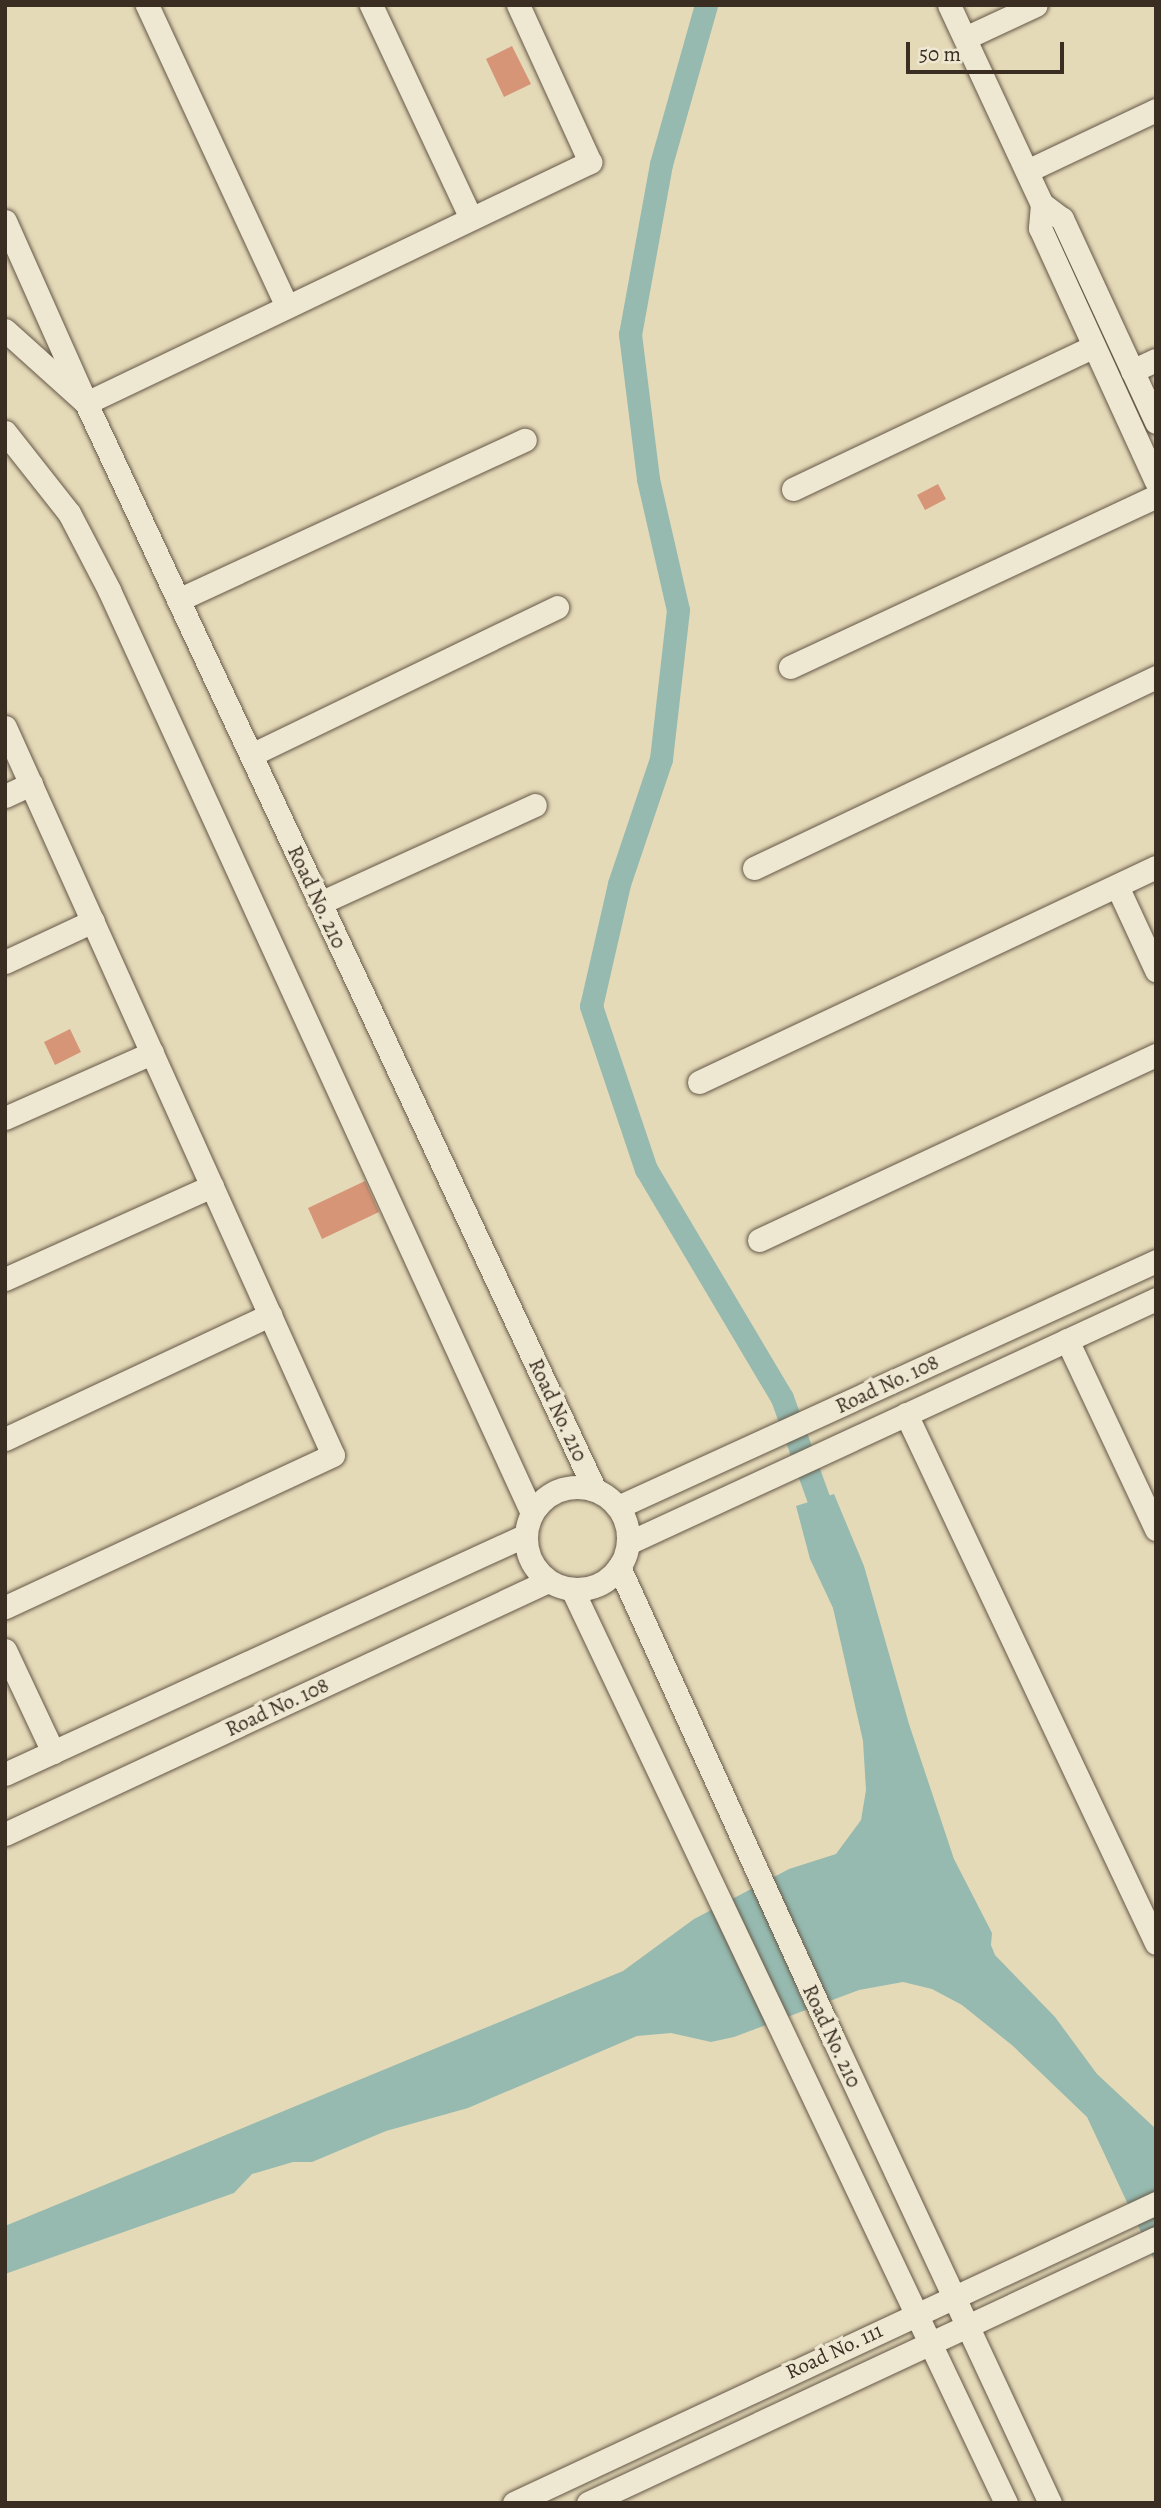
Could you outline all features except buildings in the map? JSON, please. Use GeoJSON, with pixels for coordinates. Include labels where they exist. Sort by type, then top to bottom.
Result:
{"type":"FeatureCollection","features":[{"type":"Feature","properties":{"kind":"street"},"geometry":{"type":"LineString","coordinates":[[147,5],[286,305]]}},
{"type":"Feature","properties":{"kind":"street"},"geometry":{"type":"LineString","coordinates":[[371,5],[471,218]]}},
{"type":"Feature","properties":{"kind":"street"},"geometry":{"type":"LineString","coordinates":[[5,221],[86,403],[286,305],[590,162],[519,5]]}},
{"type":"Feature","properties":{"kind":"street"},"geometry":{"type":"LineString","coordinates":[[949,5],[1042,204],[1062,219],[1156,422]]}},
{"type":"Feature","properties":{"kind":"street"},"geometry":{"type":"LineString","coordinates":[[965,38],[1036,5]]}},
{"type":"Feature","properties":{"kind":"street"},"geometry":{"type":"LineString","coordinates":[[1027,171],[1156,110]]}},
{"type":"Feature","properties":{"kind":"street"},"geometry":{"type":"LineString","coordinates":[[1042,204],[1040,228],[1092,347],[1156,481]]}},
{"type":"Feature","properties":{"kind":"street","name":"Road No. 210"},"geometry":{"type":"LineString","coordinates":[[5,330],[86,403],[595,1490],[618,1507]]}},
{"type":"Feature","properties":{"kind":"street"},"geometry":{"type":"LineString","coordinates":[[793,489],[1092,347]]}},
{"type":"Feature","properties":{"kind":"street"},"geometry":{"type":"LineString","coordinates":[[1132,371],[1156,360]]}},
{"type":"Feature","properties":{"kind":"street"},"geometry":{"type":"LineString","coordinates":[[5,432],[69,513],[110,590],[529,1524],[531,1561],[548,1581],[572,1589],[598,1584],[619,1567],[628,1543],[628,1530],[618,1507]]}},
{"type":"Feature","properties":{"kind":"street"},"geometry":{"type":"LineString","coordinates":[[178,600],[525,440]]}},
{"type":"Feature","properties":{"kind":"street"},"geometry":{"type":"LineString","coordinates":[[790,667],[1156,496]]}},
{"type":"Feature","properties":{"kind":"street"},"geometry":{"type":"LineString","coordinates":[[251,755],[557,607]]}},
{"type":"Feature","properties":{"kind":"street"},"geometry":{"type":"LineString","coordinates":[[754,868],[1156,677]]}},
{"type":"Feature","properties":{"kind":"street"},"geometry":{"type":"LineString","coordinates":[[5,727],[333,1455],[5,1607]]}},
{"type":"Feature","properties":{"kind":"street"},"geometry":{"type":"LineString","coordinates":[[5,796],[31,784]]}},
{"type":"Feature","properties":{"kind":"street"},"geometry":{"type":"LineString","coordinates":[[320,903],[535,805]]}},
{"type":"Feature","properties":{"kind":"street"},"geometry":{"type":"LineString","coordinates":[[699,1082],[1156,867]]}},
{"type":"Feature","properties":{"kind":"street"},"geometry":{"type":"LineString","coordinates":[[1117,886],[1156,970]]}},
{"type":"Feature","properties":{"kind":"street"},"geometry":{"type":"LineString","coordinates":[[5,961],[93,921]]}},
{"type":"Feature","properties":{"kind":"street"},"geometry":{"type":"LineString","coordinates":[[5,1118],[152,1053]]}},
{"type":"Feature","properties":{"kind":"street"},"geometry":{"type":"LineString","coordinates":[[759,1240],[1156,1055]]}},
{"type":"Feature","properties":{"kind":"street"},"geometry":{"type":"LineString","coordinates":[[5,1279],[212,1186]]}},
{"type":"Feature","properties":{"kind":"street","name":"Road No. 108"},"geometry":{"type":"LineString","coordinates":[[618,1507],[1156,1261]]}},
{"type":"Feature","properties":{"kind":"street","name":"Road No. 108"},"geometry":{"type":"LineString","coordinates":[[628,1543],[1156,1299]]}},
{"type":"Feature","properties":{"kind":"street"},"geometry":{"type":"LineString","coordinates":[[5,1439],[270,1315]]}},
{"type":"Feature","properties":{"kind":"street"},"geometry":{"type":"LineString","coordinates":[[1067,1340],[1156,1529]]}},
{"type":"Feature","properties":{"kind":"street"},"geometry":{"type":"LineString","coordinates":[[906,1414],[1156,1943]]}},
{"type":"Feature","properties":{"kind":"street","name":"Road No. 210"},"geometry":{"type":"LineString","coordinates":[[53,1752],[529,1524],[547,1497],[566,1488],[595,1490]]}},
{"type":"Feature","properties":{"kind":"street","name":"Road No. 210"},"geometry":{"type":"LineString","coordinates":[[619,1567],[833,2038],[1050,2503]]}},
{"type":"Feature","properties":{"kind":"street","name":"Road No. 108"},"geometry":{"type":"LineString","coordinates":[[5,1834],[548,1581]]}},
{"type":"Feature","properties":{"kind":"street","name":"Road No. 210"},"geometry":{"type":"LineString","coordinates":[[572,1589],[1006,2503]]}},
{"type":"Feature","properties":{"kind":"street"},"geometry":{"type":"LineString","coordinates":[[5,1650],[53,1752],[5,1774]]}},
{"type":"Feature","properties":{"kind":"street","name":"Road No. 111"},"geometry":{"type":"LineString","coordinates":[[514,2503],[953,2295],[1156,2203]]}},
{"type":"Feature","properties":{"kind":"street","name":"Road No. 111"},"geometry":{"type":"LineString","coordinates":[[588,2503],[1156,2238]]}},
{"type":"Feature","properties":{"kind":"water"},"geometry":{"type":"Polygon","coordinates":[[[834,1494],[864,1566],[909,1724],[954,1859],[992,1933],[991,1945],[995,1955],[1055,2017],[1097,2074],[1156,2129],[1156,2264],[1087,2117],[1013,2046],[962,2005],[932,1989],[903,1982],[859,1990],[734,2037],[711,2042],[671,2033],[637,2036],[468,2108],[386,2131],[312,2162],[293,2162],[252,2174],[234,2193],[5,2274],[5,2226],[623,1971],[694,1919],[789,1869],[836,1854],[861,1820],[866,1790],[863,1741],[833,1608],[810,1559],[796,1506],[834,1494]]]}},
{"type":"Feature","properties":{"kind":"waterway"},"geometry":{"type":"LineString","coordinates":[[706,5],[661,164],[630,334],[648,479],[678,610],[661,759],[619,884],[591,1006],[646,1169],[782,1398],[828,1526]]}}]}
